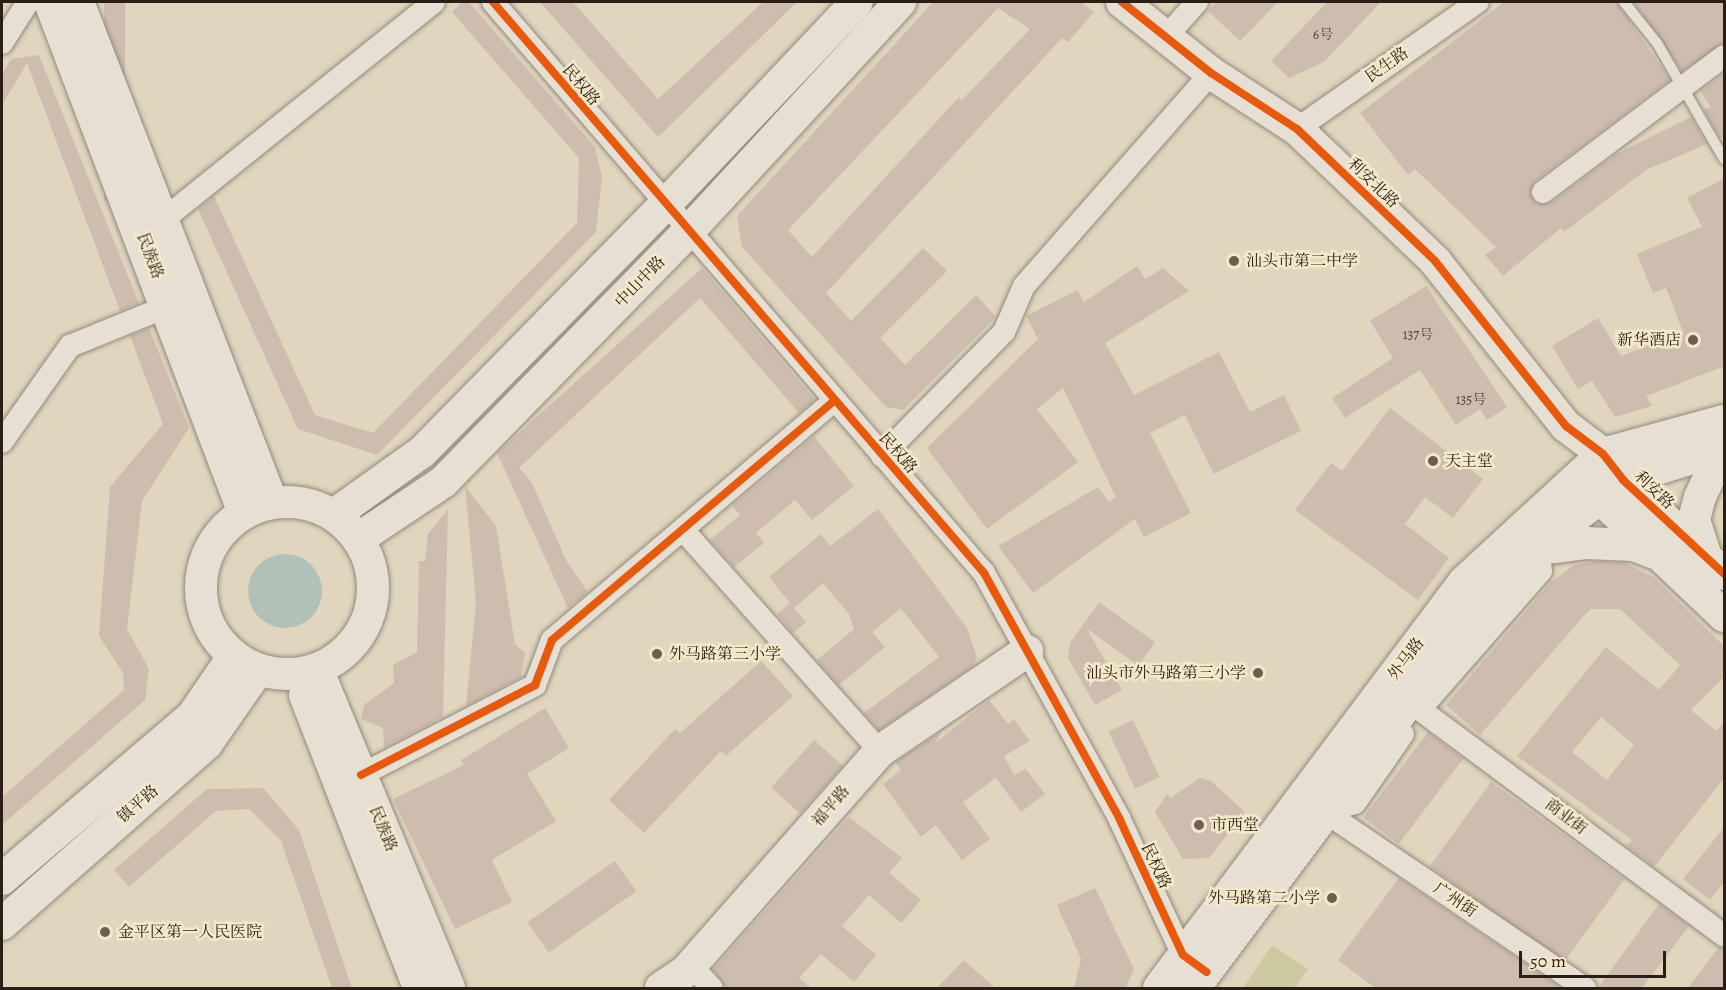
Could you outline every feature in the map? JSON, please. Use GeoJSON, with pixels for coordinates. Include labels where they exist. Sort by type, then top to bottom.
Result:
{"type":"FeatureCollection","features":[{"type":"Feature","properties":{"kind":"street"},"geometry":{"type":"LineString","coordinates":[[2,43],[28,2]]}},
{"type":"Feature","properties":{"kind":"street","name":"民族路"},"geometry":{"type":"LineString","coordinates":[[50,2],[168,306],[258,508]]}},
{"type":"Feature","properties":{"kind":"street","name":"民族路"},"geometry":{"type":"LineString","coordinates":[[78,2],[164,219],[258,508]]}},
{"type":"Feature","properties":{"kind":"street"},"geometry":{"type":"LineString","coordinates":[[164,219],[434,2]]}},
{"type":"Feature","properties":{"kind":"street","name":"民权路"},"geometry":{"type":"LineString","coordinates":[[493,2],[688,232],[984,573],[1119,818],[1194,972]]}},
{"type":"Feature","properties":{"kind":"street"},"geometry":{"type":"LineString","coordinates":[[334,515],[422,452],[665,205],[857,2]]}},
{"type":"Feature","properties":{"kind":"street","name":"中山中路"},"geometry":{"type":"LineString","coordinates":[[358,539],[443,482],[688,232],[900,2]]}},
{"type":"Feature","properties":{"kind":"street","name":"利安北路"},"geometry":{"type":"LineString","coordinates":[[1122,2],[1211,73],[1297,129],[1435,261],[1566,426]]}},
{"type":"Feature","properties":{"kind":"street"},"geometry":{"type":"LineString","coordinates":[[1166,37],[1197,2]]}},
{"type":"Feature","properties":{"kind":"street","name":"民生路"},"geometry":{"type":"LineString","coordinates":[[1297,129],[1478,2]]}},
{"type":"Feature","properties":{"kind":"street"},"geometry":{"type":"LineString","coordinates":[[1543,192],[1725,56]]}},
{"type":"Feature","properties":{"kind":"street"},"geometry":{"type":"LineString","coordinates":[[882,456],[1004,332],[1024,286],[1211,73]]}},
{"type":"Feature","properties":{"kind":"street"},"geometry":{"type":"LineString","coordinates":[[2,442],[70,346],[168,306]]}},
{"type":"Feature","properties":{"kind":"street"},"geometry":{"type":"LineString","coordinates":[[361,775],[535,685],[552,640],[834,401]]}},
{"type":"Feature","properties":{"kind":"street"},"geometry":{"type":"LineString","coordinates":[[1566,426],[1588,487],[1725,616]]}},
{"type":"Feature","properties":{"kind":"street","name":"利安路"},"geometry":{"type":"LineString","coordinates":[[1566,426],[1603,454],[1623,480],[1715,566]]}},
{"type":"Feature","properties":{"kind":"street","name":"外马路"},"geometry":{"type":"LineString","coordinates":[[1159,988],[1194,972],[1413,705],[1488,596],[1538,549],[1588,487],[1603,454],[1724,426]]}},
{"type":"Feature","properties":{"kind":"street","name":"外马路"},"geometry":{"type":"LineString","coordinates":[[1194,972],[1464,582],[1588,487],[1623,480],[1724,426]]}},
{"type":"Feature","properties":{"kind":"street"},"geometry":{"type":"LineString","coordinates":[[1715,566],[1694,519],[1700,497],[1716,463],[1725,457]]}},
{"type":"Feature","properties":{"kind":"street"},"geometry":{"type":"LineString","coordinates":[[314,506],[334,515],[358,539],[371,571],[369,614],[346,650],[307,672],[245,663],[207,619],[201,582],[207,555],[222,531],[258,508],[314,506]]}},
{"type":"Feature","properties":{"kind":"street"},"geometry":{"type":"LineString","coordinates":[[683,530],[879,751]]}},
{"type":"Feature","properties":{"kind":"street"},"geometry":{"type":"LineString","coordinates":[[1538,549],[1633,545],[1657,554]]}},
{"type":"Feature","properties":{"kind":"street","name":"福平路"},"geometry":{"type":"LineString","coordinates":[[661,988],[691,966],[879,751],[1027,651]]}},
{"type":"Feature","properties":{"kind":"street","name":"镇平路"},"geometry":{"type":"LineString","coordinates":[[2,879],[192,717],[245,663]]}},
{"type":"Feature","properties":{"kind":"street","name":"镇平路"},"geometry":{"type":"LineString","coordinates":[[2,924],[207,743],[245,663]]}},
{"type":"Feature","properties":{"kind":"street","name":"民族路"},"geometry":{"type":"LineString","coordinates":[[307,672],[361,775],[449,988]]}},
{"type":"Feature","properties":{"kind":"street","name":"民族路"},"geometry":{"type":"LineString","coordinates":[[307,672],[419,988]]}},
{"type":"Feature","properties":{"kind":"street","name":"商业街"},"geometry":{"type":"LineString","coordinates":[[1413,705],[1725,935]]}},
{"type":"Feature","properties":{"kind":"street","name":"广州街"},"geometry":{"type":"LineString","coordinates":[[1325,812],[1585,988]]}},
{"type":"Feature","properties":{"kind":"street"},"geometry":{"type":"LineString","coordinates":[[691,966],[712,988]]}},
{"type":"Feature","properties":{"kind":"lane"},"geometry":{"type":"LineString","coordinates":[[1624,2],[1685,88],[1725,159]]}},
{"type":"Feature","properties":{"kind":"shaded area"},"geometry":{"type":"Polygon","coordinates":[[[278,554],[292,554],[306,560],[316,570],[322,584],[320,605],[306,622],[292,628],[278,628],[264,622],[254,612],[248,598],[248,584],[254,570],[264,560],[278,554]]]}},
{"type":"Feature","properties":{"kind":"shaded area"},"geometry":{"type":"Polygon","coordinates":[[[1272,945],[1308,969],[1295,988],[1243,988],[1272,945]]]}},
{"type":"Feature","properties":{"kind":"building"},"geometry":{"type":"Polygon","coordinates":[[[104,2],[125,2],[125,201],[104,201],[104,2]]]}},
{"type":"Feature","properties":{"kind":"building"},"geometry":{"type":"Polygon","coordinates":[[[462,2],[469,2],[595,147],[602,177],[596,232],[377,455],[298,429],[198,209],[214,196],[315,415],[373,433],[577,223],[579,158],[452,12],[462,2]]]}},
{"type":"Feature","properties":{"kind":"building"},"geometry":{"type":"Polygon","coordinates":[[[540,2],[573,2],[658,99],[763,2],[797,2],[658,137],[540,2]]]}},
{"type":"Feature","properties":{"kind":"building"},"geometry":{"type":"Polygon","coordinates":[[[933,2],[1081,2],[1094,12],[1068,42],[1062,38],[826,293],[851,321],[923,248],[947,271],[880,338],[905,365],[976,295],[996,317],[903,410],[886,407],[742,247],[737,216],[933,2]],[[998,8],[788,230],[812,257],[959,97],[962,100],[1030,29],[998,8]]]}},
{"type":"Feature","properties":{"kind":"building"},"geometry":{"type":"Polygon","coordinates":[[[1217,2],[1278,2],[1240,41],[1208,11],[1217,2]]]}},
{"type":"Feature","properties":{"kind":"building"},"geometry":{"type":"Polygon","coordinates":[[[1327,2],[1381,2],[1324,62],[1289,78],[1271,61],[1327,2]]]}},
{"type":"Feature","properties":{"kind":"building"},"geometry":{"type":"Polygon","coordinates":[[[1504,2],[1617,2],[1670,80],[1535,181],[1530,193],[1537,204],[1551,203],[1616,154],[1691,117],[1707,144],[1646,170],[1564,232],[1561,228],[1503,276],[1485,255],[1496,247],[1415,169],[1408,175],[1360,113],[1504,2]]]}},
{"type":"Feature","properties":{"kind":"building"},"geometry":{"type":"Polygon","coordinates":[[[1633,2],[1725,2],[1725,43],[1682,71],[1633,2]]]}},
{"type":"Feature","properties":{"kind":"building"},"geometry":{"type":"Polygon","coordinates":[[[39,55],[139,303],[120,311],[27,63],[2,105],[2,74],[11,59],[39,55]]]}},
{"type":"Feature","properties":{"kind":"building"},"geometry":{"type":"Polygon","coordinates":[[[1725,73],[1725,136],[1720,138],[1704,110],[1711,107],[1700,91],[1725,73]]]}},
{"type":"Feature","properties":{"kind":"building"},"geometry":{"type":"Polygon","coordinates":[[[1725,178],[1725,366],[1646,396],[1652,406],[1615,417],[1592,381],[1578,389],[1552,346],[1598,318],[1621,356],[1683,332],[1666,288],[1653,293],[1637,254],[1702,227],[1687,198],[1725,178]]]}},
{"type":"Feature","properties":{"kind":"building"},"geometry":{"type":"Polygon","coordinates":[[[1137,266],[1145,279],[1163,268],[1189,291],[1105,343],[1134,395],[1219,352],[1250,412],[1284,395],[1301,431],[1214,474],[1185,415],[1150,433],[1191,513],[1144,537],[1135,519],[1033,593],[998,546],[1098,487],[1109,502],[1116,497],[1063,388],[1037,409],[1078,462],[987,529],[927,448],[1038,339],[1026,316],[1077,290],[1084,302],[1137,266]]]}},
{"type":"Feature","properties":{"kind":"building"},"geometry":{"type":"Polygon","coordinates":[[[702,268],[815,400],[799,413],[700,298],[519,468],[531,481],[567,562],[588,592],[568,608],[497,453],[702,268]]]}},
{"type":"Feature","properties":{"kind":"building"},"geometry":{"type":"Polygon","coordinates":[[[1426,286],[1507,407],[1487,420],[1480,409],[1456,425],[1420,370],[1345,418],[1332,398],[1393,358],[1370,321],[1426,286]]]}},
{"type":"Feature","properties":{"kind":"building"},"geometry":{"type":"Polygon","coordinates":[[[149,328],[189,428],[142,501],[127,629],[149,669],[145,700],[2,825],[2,797],[124,690],[123,673],[99,636],[110,487],[163,424],[130,336],[149,328]]]}},
{"type":"Feature","properties":{"kind":"building"},"geometry":{"type":"Polygon","coordinates":[[[1390,408],[1483,479],[1453,518],[1425,497],[1405,524],[1449,558],[1418,600],[1295,510],[1331,463],[1342,471],[1390,408]]]}},
{"type":"Feature","properties":{"kind":"building"},"geometry":{"type":"Polygon","coordinates":[[[814,436],[854,486],[812,520],[795,500],[756,533],[764,543],[734,567],[710,540],[740,515],[732,506],[814,436]]]}},
{"type":"Feature","properties":{"kind":"building"},"geometry":{"type":"Polygon","coordinates":[[[465,486],[496,526],[515,644],[525,653],[521,677],[466,706],[476,603],[465,486]]]}},
{"type":"Feature","properties":{"kind":"building"},"geometry":{"type":"Polygon","coordinates":[[[448,509],[443,717],[384,748],[383,728],[361,719],[364,705],[394,683],[393,665],[417,652],[419,561],[425,561],[428,534],[448,509]]]}},
{"type":"Feature","properties":{"kind":"building"},"geometry":{"type":"Polygon","coordinates":[[[878,509],[967,628],[977,657],[972,667],[879,730],[864,713],[939,657],[901,608],[872,632],[885,647],[839,685],[817,660],[854,629],[849,614],[823,583],[794,608],[806,622],[793,633],[777,614],[790,603],[769,577],[821,534],[830,546],[878,509]]]}},
{"type":"Feature","properties":{"kind":"building"},"geometry":{"type":"Polygon","coordinates":[[[1597,561],[1625,563],[1653,577],[1725,647],[1725,676],[1691,710],[1716,731],[1725,721],[1725,777],[1654,867],[1627,846],[1632,840],[1517,756],[1606,647],[1659,690],[1680,665],[1620,609],[1590,609],[1480,735],[1446,705],[1550,583],[1574,565],[1597,561]],[[1601,717],[1572,752],[1607,780],[1634,745],[1601,717]]]}},
{"type":"Feature","properties":{"kind":"building"},"geometry":{"type":"Polygon","coordinates":[[[1099,602],[1155,642],[1139,666],[1087,629],[1122,690],[1095,705],[1068,658],[1070,643],[1099,602]]]}},
{"type":"Feature","properties":{"kind":"building"},"geometry":{"type":"Polygon","coordinates":[[[761,661],[793,696],[726,756],[721,751],[644,833],[609,800],[675,729],[680,733],[761,661]]]}},
{"type":"Feature","properties":{"kind":"building"},"geometry":{"type":"Polygon","coordinates":[[[989,700],[1008,724],[1014,719],[1030,741],[1004,756],[1014,775],[1026,769],[1045,794],[1021,812],[996,778],[963,802],[990,839],[962,860],[936,825],[921,837],[883,784],[901,770],[895,762],[941,732],[935,743],[989,700]]]}},
{"type":"Feature","properties":{"kind":"building"},"geometry":{"type":"Polygon","coordinates":[[[545,708],[569,748],[527,774],[556,821],[492,860],[512,902],[455,929],[393,799],[464,765],[461,760],[545,708]]]}},
{"type":"Feature","properties":{"kind":"building"},"geometry":{"type":"Polygon","coordinates":[[[1133,720],[1160,777],[1135,789],[1109,731],[1133,720]]]}},
{"type":"Feature","properties":{"kind":"building"},"geometry":{"type":"Polygon","coordinates":[[[1428,732],[1463,758],[1399,844],[1364,817],[1428,732]]]}},
{"type":"Feature","properties":{"kind":"building"},"geometry":{"type":"Polygon","coordinates":[[[814,740],[843,766],[800,814],[771,788],[814,740]]]}},
{"type":"Feature","properties":{"kind":"building","name":"市西堂"},"geometry":{"type":"Polygon","coordinates":[[[1200,778],[1211,781],[1245,812],[1209,858],[1183,859],[1155,812],[1168,793],[1170,798],[1200,778]]]}},
{"type":"Feature","properties":{"kind":"building"},"geometry":{"type":"Polygon","coordinates":[[[1491,782],[1624,879],[1563,963],[1430,866],[1491,782]]]}},
{"type":"Feature","properties":{"kind":"building"},"geometry":{"type":"Polygon","coordinates":[[[263,788],[299,830],[352,988],[332,988],[281,841],[249,809],[216,811],[129,887],[114,870],[207,789],[263,788]]]}},
{"type":"Feature","properties":{"kind":"building"},"geometry":{"type":"Polygon","coordinates":[[[849,817],[902,858],[889,873],[921,900],[901,923],[869,895],[842,926],[876,955],[854,982],[821,954],[799,978],[811,988],[725,988],[713,969],[849,817]]]}},
{"type":"Feature","properties":{"kind":"building"},"geometry":{"type":"Polygon","coordinates":[[[1725,826],[1725,881],[1710,900],[1683,879],[1725,826]]]}},
{"type":"Feature","properties":{"kind":"building"},"geometry":{"type":"Polygon","coordinates":[[[615,861],[636,891],[549,953],[527,922],[615,861]]]}},
{"type":"Feature","properties":{"kind":"building"},"geometry":{"type":"Polygon","coordinates":[[[1399,878],[1562,988],[1375,988],[1338,960],[1399,878]]]}},
{"type":"Feature","properties":{"kind":"building"},"geometry":{"type":"Polygon","coordinates":[[[1095,888],[1134,969],[1126,988],[1074,988],[1081,959],[1057,905],[1095,888]]]}},
{"type":"Feature","properties":{"kind":"building"},"geometry":{"type":"Polygon","coordinates":[[[1659,904],[1689,926],[1642,988],[1598,988],[1659,904]]]}},
{"type":"Feature","properties":{"kind":"building"},"geometry":{"type":"Polygon","coordinates":[[[1719,947],[1725,948],[1725,988],[1688,988],[1719,947]]]}},
{"type":"Feature","properties":{"kind":"building"},"geometry":{"type":"Polygon","coordinates":[[[964,960],[995,988],[937,988],[964,960]]]}},
{"type":"Feature","properties":{"kind":"cycle path"},"geometry":{"type":"LineString","coordinates":[[493,2],[984,573],[1119,818],[1183,955],[1206,972]]}},
{"type":"Feature","properties":{"kind":"cycle path"},"geometry":{"type":"LineString","coordinates":[[1122,2],[1211,73],[1297,129],[1435,261],[1566,426],[1603,454],[1623,480],[1724,574]]}},
{"type":"Feature","properties":{"kind":"cycle path"},"geometry":{"type":"LineString","coordinates":[[361,775],[535,685],[552,640],[834,401]]}},
{"type":"Feature","properties":{"kind":"place","name":"汕头市第二中学"},"geometry":{"type":"Point","coordinates":[1234,261]}},
{"type":"Feature","properties":{"kind":"place","name":"新华酒店"},"geometry":{"type":"Point","coordinates":[1693,340]}},
{"type":"Feature","properties":{"kind":"place","name":"天主堂"},"geometry":{"type":"Point","coordinates":[1433,461]}},
{"type":"Feature","properties":{"kind":"place","name":"外马路第三小学"},"geometry":{"type":"Point","coordinates":[657,654]}},
{"type":"Feature","properties":{"kind":"place","name":"汕头市外马路第三小学"},"geometry":{"type":"Point","coordinates":[1258,673]}},
{"type":"Feature","properties":{"kind":"place","name":"市西堂"},"geometry":{"type":"Point","coordinates":[1199,825]}},
{"type":"Feature","properties":{"kind":"place","name":"外马路第二小学"},"geometry":{"type":"Point","coordinates":[1332,898]}},
{"type":"Feature","properties":{"kind":"place","name":"金平区第一人民医院"},"geometry":{"type":"Point","coordinates":[105,932]}}]}
